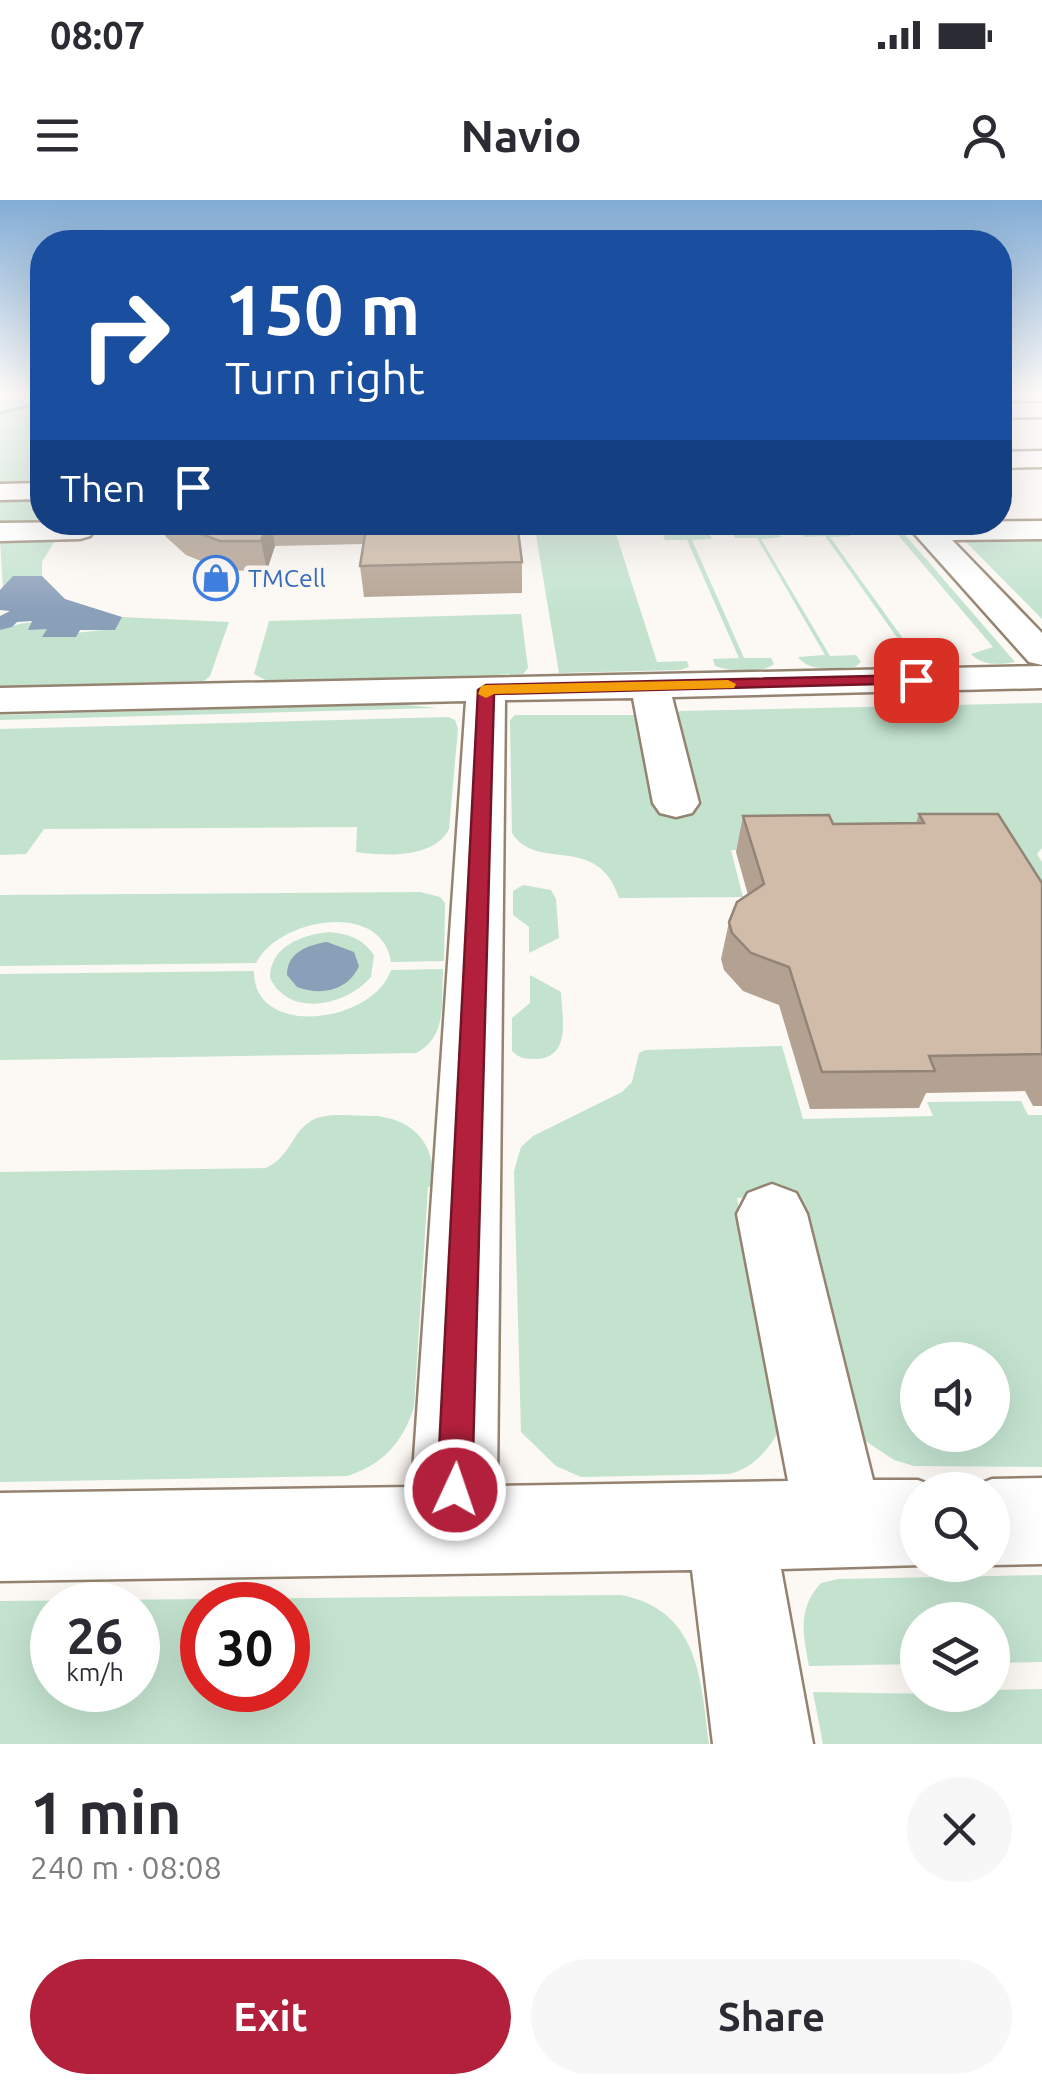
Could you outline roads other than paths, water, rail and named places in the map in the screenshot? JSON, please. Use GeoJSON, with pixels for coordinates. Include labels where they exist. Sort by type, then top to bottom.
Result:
{"type":"FeatureCollection","features":[{"type":"Feature","properties":{"kind":"street"},"geometry":{"type":"LineString","coordinates":[[1012,481],[1042,480]]}},
{"type":"Feature","properties":{"kind":"street"},"geometry":{"type":"LineString","coordinates":[[0,492],[30,492]]}},
{"type":"Feature","properties":{"kind":"street"},"geometry":{"type":"LineString","coordinates":[[1012,529],[1042,530]]}},
{"type":"Feature","properties":{"kind":"street"},"geometry":{"type":"LineString","coordinates":[[0,532],[30,531]]}},
{"type":"Feature","properties":{"kind":"street"},"geometry":{"type":"LineString","coordinates":[[930,535],[1042,654]]}},
{"type":"Feature","properties":{"kind":"street"},"geometry":{"type":"LineString","coordinates":[[0,700],[1042,677]]}},
{"type":"Feature","properties":{"kind":"street"},"geometry":{"type":"LineString","coordinates":[[650,686],[676,803]]}},
{"type":"Feature","properties":{"kind":"street"},"geometry":{"type":"LineString","coordinates":[[453,1530],[486,690]]}},
{"type":"Feature","properties":{"kind":"street"},"geometry":{"type":"LineString","coordinates":[[0,1537],[879,1523],[772,1214]]}},
{"type":"Feature","properties":{"kind":"street"},"geometry":{"type":"LineString","coordinates":[[1010,1522],[1042,1521]]}},
{"type":"Feature","properties":{"kind":"street"},"geometry":{"type":"LineString","coordinates":[[730,1526],[763,1744]]}},
{"type":"Feature","properties":{"kind":"water"},"geometry":{"type":"Polygon","coordinates":[[[13,576],[42,576],[65,599],[122,617],[115,630],[80,630],[76,637],[42,637],[47,629],[28,630],[32,621],[17,622],[0,630],[0,616],[10,611],[0,610],[0,590],[13,576]]]}},
{"type":"Feature","properties":{"kind":"water"},"geometry":{"type":"Polygon","coordinates":[[[327,942],[354,952],[359,966],[354,974],[333,989],[297,987],[287,975],[295,955],[327,942]]]}},
{"type":"Feature","properties":{"kind":"place","name":"TMCell"},"geometry":{"type":"Point","coordinates":[216,578]}}]}
